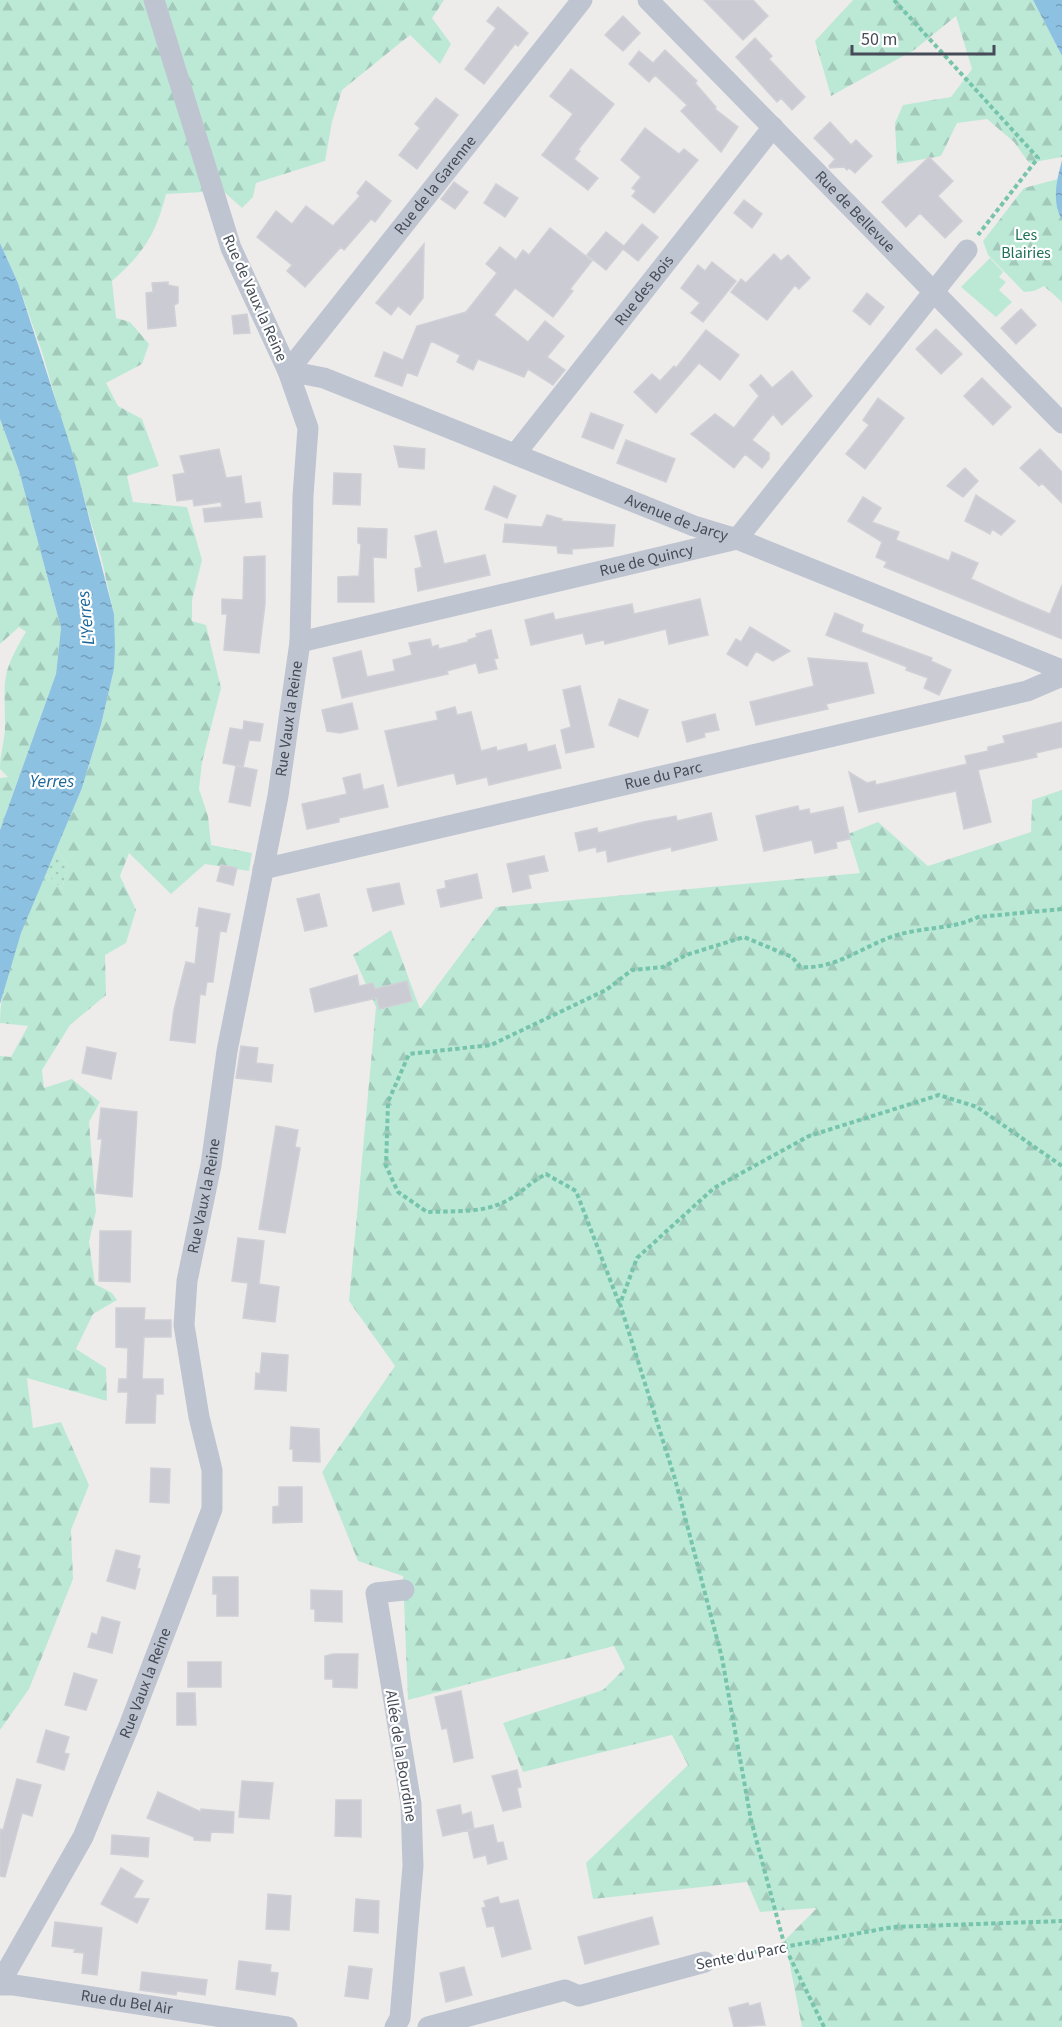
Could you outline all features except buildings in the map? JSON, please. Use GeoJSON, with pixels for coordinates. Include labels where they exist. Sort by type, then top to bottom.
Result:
{"type":"FeatureCollection","features":[{"type":"Feature","properties":{"kind":"street","name":"Rue de Vaux la Reine"},"geometry":{"type":"LineString","coordinates":[[154,0],[231,248],[288,371]]}},
{"type":"Feature","properties":{"kind":"street","name":"Rue de la Garenne"},"geometry":{"type":"LineString","coordinates":[[288,371],[582,0]]}},
{"type":"Feature","properties":{"kind":"street","name":"Rue de Bellevue"},"geometry":{"type":"LineString","coordinates":[[648,0],[1062,423]]}},
{"type":"Feature","properties":{"kind":"street","name":"Rue des Bois"},"geometry":{"type":"LineString","coordinates":[[516,453],[773,127]]}},
{"type":"Feature","properties":{"kind":"street"},"geometry":{"type":"LineString","coordinates":[[737,539],[967,250]]}},
{"type":"Feature","properties":{"kind":"street","name":"Avenue de Jarcy"},"geometry":{"type":"LineString","coordinates":[[288,371],[324,378],[694,526],[737,539],[1062,670]]}},
{"type":"Feature","properties":{"kind":"street","name":"Rue Vaux la Reine"},"geometry":{"type":"LineString","coordinates":[[0,1984],[83,1837],[121,1746],[212,1509],[212,1470],[199,1417],[184,1324],[187,1281],[211,1166],[227,1051],[280,784],[300,642],[303,495],[308,428],[288,371]]}},
{"type":"Feature","properties":{"kind":"street","name":"Rue de Quincy"},"geometry":{"type":"LineString","coordinates":[[300,642],[737,539]]}},
{"type":"Feature","properties":{"kind":"street","name":"Rue du Parc"},"geometry":{"type":"LineString","coordinates":[[263,869],[1026,691],[1062,676]]}},
{"type":"Feature","properties":{"kind":"street","name":"Allée de la Bourdine"},"geometry":{"type":"LineString","coordinates":[[395,2027],[400,2018],[413,1866],[411,1803],[376,1593],[404,1590]]}},
{"type":"Feature","properties":{"kind":"street","name":"Sente du Parc"},"geometry":{"type":"LineString","coordinates":[[428,2027],[565,1990],[579,1996],[705,1962]]}},
{"type":"Feature","properties":{"kind":"street","name":"Rue du Bel Air"},"geometry":{"type":"LineString","coordinates":[[0,1984],[287,2027]]}},
{"type":"Feature","properties":{"kind":"path"},"geometry":{"type":"LineString","coordinates":[[894,0],[1038,158],[967,250]]}},
{"type":"Feature","properties":{"kind":"path"},"geometry":{"type":"LineString","coordinates":[[824,2027],[784,1947],[751,1820],[720,1647],[675,1479],[620,1304],[576,1191],[546,1174],[529,1183],[502,1203],[472,1209],[427,1212],[398,1192],[386,1166],[388,1102],[409,1054],[492,1045],[606,990],[632,970],[663,967],[686,955],[744,937],[792,957],[800,967],[813,968],[854,955],[901,934],[967,923],[978,917],[1062,909]]}},
{"type":"Feature","properties":{"kind":"path"},"geometry":{"type":"LineString","coordinates":[[620,1304],[637,1258],[714,1188],[809,1136],[939,1095],[977,1107],[1062,1166]]}},
{"type":"Feature","properties":{"kind":"path","name":"Sente du Parc"},"geometry":{"type":"LineString","coordinates":[[705,1962],[893,1927],[1062,1921]]}},
{"type":"Feature","properties":{"kind":"green space"},"geometry":{"type":"Polygon","coordinates":[[[0,0],[444,0],[432,18],[451,44],[440,64],[410,35],[342,90],[332,122],[325,161],[256,183],[253,197],[242,208],[223,191],[166,194],[158,221],[147,242],[132,262],[112,281],[116,318],[130,322],[149,344],[142,364],[106,383],[118,406],[142,419],[159,466],[127,476],[133,502],[187,507],[202,560],[192,600],[192,621],[206,625],[221,688],[202,762],[199,789],[208,816],[211,845],[252,853],[249,871],[205,864],[171,894],[129,853],[120,876],[136,910],[126,943],[105,955],[106,995],[70,1025],[42,1070],[44,1088],[72,1079],[100,1102],[89,1122],[96,1211],[89,1242],[95,1284],[112,1293],[117,1300],[93,1314],[76,1349],[106,1368],[107,1401],[27,1378],[33,1428],[61,1422],[89,1485],[71,1530],[73,1579],[29,1689],[0,1730],[0,1056],[11,1057],[28,1026],[0,1023],[1,1005],[9,966],[45,873],[62,889],[68,866],[56,848],[82,788],[101,725],[114,669],[114,614],[101,557],[42,352],[18,283],[0,243],[0,0]]]}},
{"type":"Feature","properties":{"kind":"green space"},"geometry":{"type":"Polygon","coordinates":[[[853,0],[1033,0],[1062,56],[1062,157],[1029,163],[1014,142],[987,119],[957,123],[941,156],[897,164],[895,123],[903,105],[951,97],[972,69],[956,16],[914,50],[831,96],[815,41],[853,0]]]}},
{"type":"Feature","properties":{"kind":"green space","name":"Les Blairies"},"geometry":{"type":"Polygon","coordinates":[[[1062,178],[1062,302],[1044,286],[1034,291],[1024,292],[988,255],[983,241],[1024,188],[1062,178]]]}},
{"type":"Feature","properties":{"kind":"green space"},"geometry":{"type":"Polygon","coordinates":[[[990,258],[1003,272],[999,277],[1006,282],[999,290],[1012,302],[996,317],[961,287],[990,258]]]}},
{"type":"Feature","properties":{"kind":"green space"},"geometry":{"type":"Polygon","coordinates":[[[0,419],[19,471],[61,628],[56,674],[0,830],[0,778],[8,777],[0,769],[5,731],[6,678],[12,658],[26,632],[19,627],[0,644],[0,419]]]}},
{"type":"Feature","properties":{"kind":"green space"},"geometry":{"type":"Polygon","coordinates":[[[1062,790],[1062,2027],[802,2027],[785,1940],[817,1908],[760,1912],[747,1882],[593,1899],[586,1863],[688,1765],[672,1735],[523,1772],[503,1723],[603,1690],[625,1668],[614,1646],[408,1700],[403,1576],[358,1561],[322,1472],[395,1366],[349,1301],[376,1007],[353,955],[391,930],[420,1009],[496,907],[860,873],[848,834],[878,822],[928,866],[1031,832],[1032,800],[1062,790]]]}},
{"type":"Feature","properties":{"kind":"green space"},"geometry":{"type":"Polygon","coordinates":[[[56,848],[68,866],[62,889],[45,873],[56,848]]]}},
{"type":"Feature","properties":{"kind":"water"},"geometry":{"type":"Polygon","coordinates":[[[1033,0],[1062,0],[1062,56],[1033,0]]]}},
{"type":"Feature","properties":{"kind":"water"},"geometry":{"type":"Polygon","coordinates":[[[1062,160],[1062,220],[1056,198],[1062,160]]]}},
{"type":"Feature","properties":{"kind":"water","name":"Yerres"},"geometry":{"type":"Polygon","coordinates":[[[0,243],[18,283],[71,448],[114,614],[115,647],[114,669],[101,725],[82,788],[21,933],[0,1004],[0,830],[56,674],[61,628],[19,471],[0,419],[0,243]]]}},
{"type":"Feature","properties":{"kind":"water label","name":"L'Yerres"},"geometry":{"type":"Point","coordinates":[86,618]}}]}
